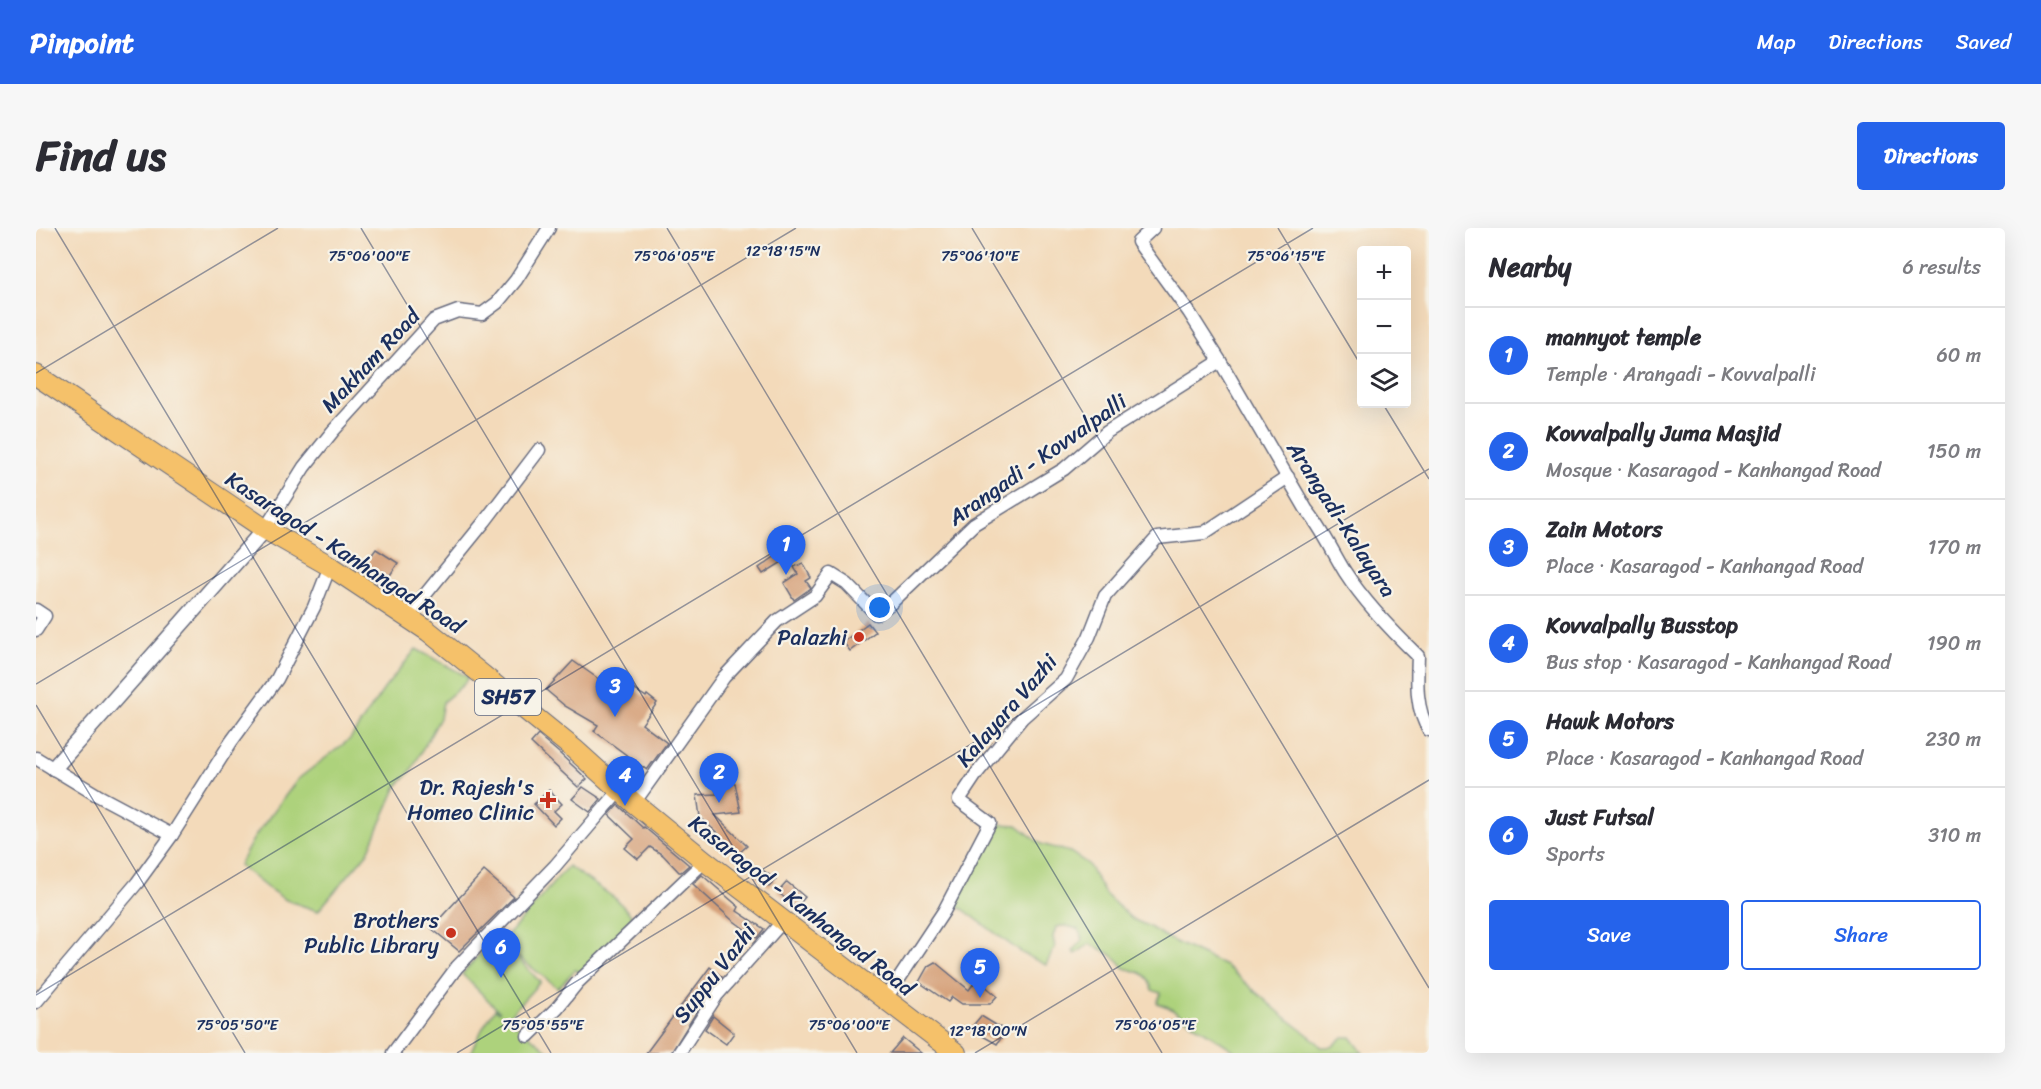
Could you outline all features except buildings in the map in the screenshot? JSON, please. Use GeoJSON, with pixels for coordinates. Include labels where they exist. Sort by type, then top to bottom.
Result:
{"type":"FeatureCollection","features":[{"type":"Feature","properties":{"kind":"main road","name":"Kasaragod - Kanhangad Road"},"geometry":{"type":"LineString","coordinates":[[36,375],[264,529],[330,566],[428,631],[574,749],[705,861],[956,1053]]}},
{"type":"Feature","properties":{"kind":"street","name":"Makham Road"},"geometry":{"type":"LineString","coordinates":[[264,529],[303,467],[434,320],[458,311],[482,315],[516,280],[549,228]]}},
{"type":"Feature","properties":{"kind":"street"},"geometry":{"type":"LineString","coordinates":[[1153,228],[1138,242],[1189,312],[1220,361]]}},
{"type":"Feature","properties":{"kind":"street","name":"Arangadi-Kalayara"},"geometry":{"type":"LineString","coordinates":[[1220,361],[1347,574],[1390,629],[1418,656],[1417,695],[1425,724],[1429,730]]}},
{"type":"Feature","properties":{"kind":"street","name":"Arangadi - Kovvalpalli"},"geometry":{"type":"LineString","coordinates":[[627,796],[724,677],[777,621],[815,596],[831,574],[847,584],[876,614],[890,604],[974,524],[1064,469],[1107,432],[1220,361]]}},
{"type":"Feature","properties":{"kind":"street"},"geometry":{"type":"LineString","coordinates":[[407,617],[485,521],[538,450]]}},
{"type":"Feature","properties":{"kind":"street","name":"Kalayara Vazhi"},"geometry":{"type":"LineString","coordinates":[[885,1000],[944,911],[990,823],[959,801],[977,773],[1022,718],[1066,679],[1089,637],[1105,596],[1157,538],[1204,532],[1288,477]]}},
{"type":"Feature","properties":{"kind":"street"},"geometry":{"type":"LineString","coordinates":[[54,768],[264,529]]}},
{"type":"Feature","properties":{"kind":"street"},"geometry":{"type":"LineString","coordinates":[[36,1002],[137,883],[172,835],[231,742],[277,679],[314,607],[330,566]]}},
{"type":"Feature","properties":{"kind":"street"},"geometry":{"type":"LineString","coordinates":[[36,610],[45,616],[36,630]]}},
{"type":"Feature","properties":{"kind":"street"},"geometry":{"type":"LineString","coordinates":[[36,758],[172,835]]}},
{"type":"Feature","properties":{"kind":"street"},"geometry":{"type":"LineString","coordinates":[[393,1053],[457,967],[627,796]]}},
{"type":"Feature","properties":{"kind":"street"},"geometry":{"type":"LineString","coordinates":[[528,1036],[557,1008],[577,983],[705,861]]}},
{"type":"Feature","properties":{"kind":"street","name":"Suppu Vazhi"},"geometry":{"type":"LineString","coordinates":[[679,1053],[717,995],[783,921]]}},
{"type":"Feature","properties":{"kind":"green space"},"geometry":{"type":"Polygon","coordinates":[[[416,649],[468,677],[464,684],[443,702],[440,718],[411,771],[397,786],[368,852],[318,911],[286,900],[239,865],[255,836],[298,779],[350,739],[384,689],[416,649]]]}},
{"type":"Feature","properties":{"kind":"green space"},"geometry":{"type":"Polygon","coordinates":[[[997,824],[1017,825],[1041,844],[1070,852],[1088,864],[1105,894],[1132,919],[1226,966],[1321,1047],[1332,1047],[1343,1037],[1351,1037],[1363,1053],[1238,1053],[1168,1007],[1157,1003],[1161,993],[1152,990],[1148,979],[1139,972],[1124,968],[1113,956],[1090,944],[1075,954],[1073,951],[1083,939],[1079,930],[1073,928],[1056,927],[1053,937],[1055,947],[1046,965],[1022,953],[954,905],[997,824]]]}},
{"type":"Feature","properties":{"kind":"green space"},"geometry":{"type":"Polygon","coordinates":[[[568,866],[616,899],[633,917],[633,926],[583,974],[575,970],[558,988],[513,953],[540,982],[507,1018],[551,1053],[470,1053],[495,1009],[500,1012],[462,974],[496,936],[503,941],[568,866]]]}},
{"type":"Feature","properties":{"kind":"place","name":"mannyot temple"},"geometry":{"type":"Point","coordinates":[786,575]}},
{"type":"Feature","properties":{"kind":"place","name":"Palazhi"},"geometry":{"type":"Point","coordinates":[859,637]}},
{"type":"Feature","properties":{"kind":"place","name":"Zain Motors"},"geometry":{"type":"Point","coordinates":[615,717]}},
{"type":"Feature","properties":{"kind":"place","name":"Dr. Rajesh's Homeo Clinic"},"geometry":{"type":"Point","coordinates":[548,800]}},
{"type":"Feature","properties":{"kind":"place","name":"Kovvalpally Juma Masjid"},"geometry":{"type":"Point","coordinates":[719,803]}},
{"type":"Feature","properties":{"kind":"place","name":"Kovvalpally Busstop"},"geometry":{"type":"Point","coordinates":[625,806]}},
{"type":"Feature","properties":{"kind":"place","name":"Brothers Public Library"},"geometry":{"type":"Point","coordinates":[451,933]}},
{"type":"Feature","properties":{"kind":"place","name":"Just Futsal"},"geometry":{"type":"Point","coordinates":[501,978]}},
{"type":"Feature","properties":{"kind":"place","name":"Hawk Motors"},"geometry":{"type":"Point","coordinates":[980,998]}}]}
